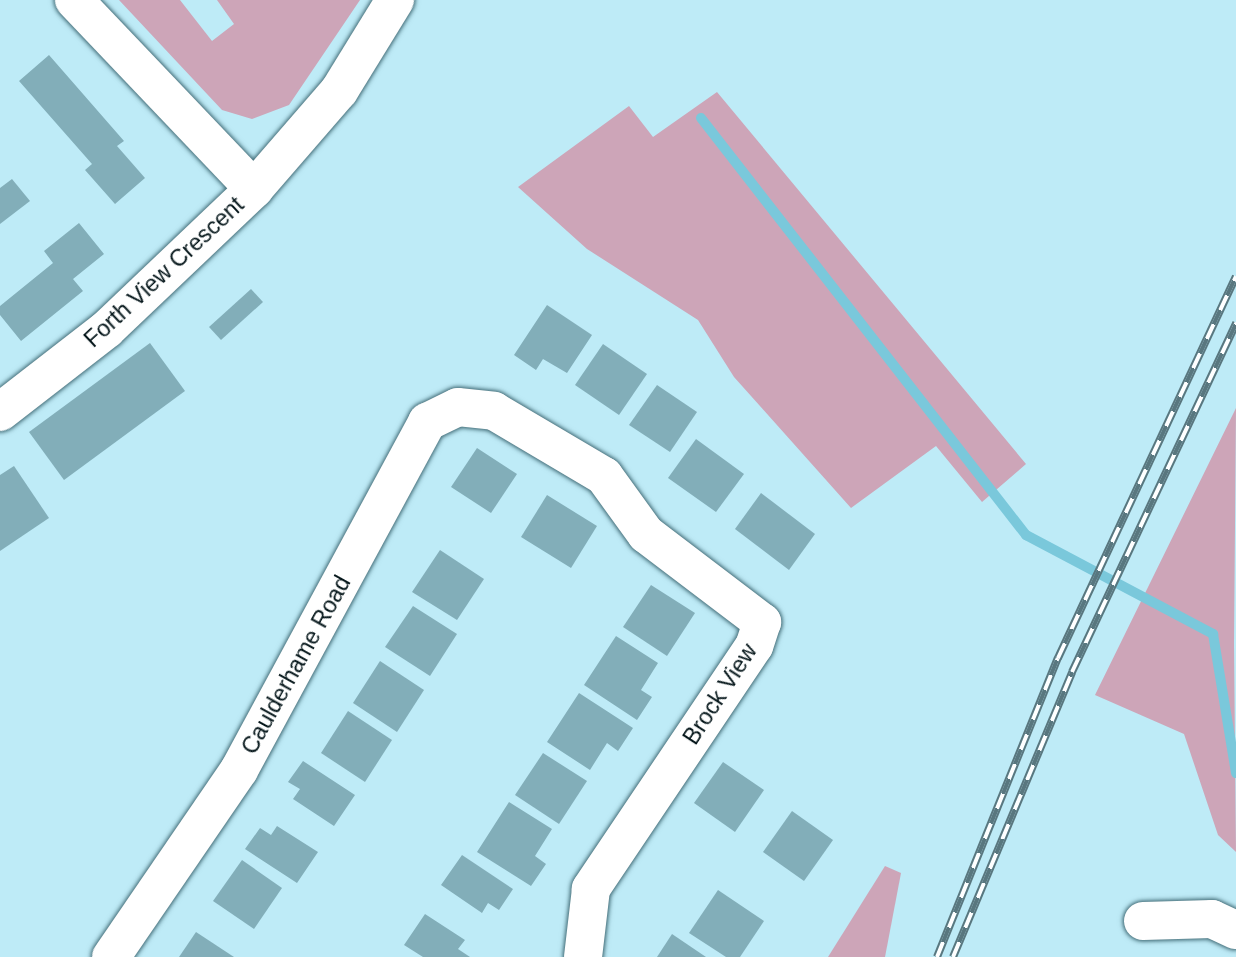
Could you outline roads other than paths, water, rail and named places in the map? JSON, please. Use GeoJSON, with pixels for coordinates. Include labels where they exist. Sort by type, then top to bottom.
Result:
{"type":"FeatureCollection","features":[{"type":"Feature","properties":{"kind":"street","name":"Forth View Crescent"},"geometry":{"type":"LineString","coordinates":[[0,412],[107,328],[254,189],[74,0]]}},
{"type":"Feature","properties":{"kind":"street"},"geometry":{"type":"LineString","coordinates":[[254,189],[339,91],[395,0]]}},
{"type":"Feature","properties":{"kind":"street","name":"Caulderhame Road"},"geometry":{"type":"LineString","coordinates":[[111,957],[239,770],[427,422],[458,407],[495,411]]}},
{"type":"Feature","properties":{"kind":"street","name":"Brock View"},"geometry":{"type":"LineString","coordinates":[[495,411],[604,477],[646,534],[762,622],[754,646],[592,889],[583,957]]}},
{"type":"Feature","properties":{"kind":"street"},"geometry":{"type":"LineString","coordinates":[[1143,921],[1212,919],[1236,930]]}},
{"type":"Feature","properties":{"kind":"waterway"},"geometry":{"type":"LineString","coordinates":[[701,118],[1026,535],[1213,634],[1236,773]]}},
{"type":"Feature","properties":{"kind":"railway"},"geometry":{"type":"LineString","coordinates":[[937,957],[1058,658],[1236,277]]}},
{"type":"Feature","properties":{"kind":"railway"},"geometry":{"type":"LineString","coordinates":[[953,957],[1072,672],[1236,323]]}}]}
